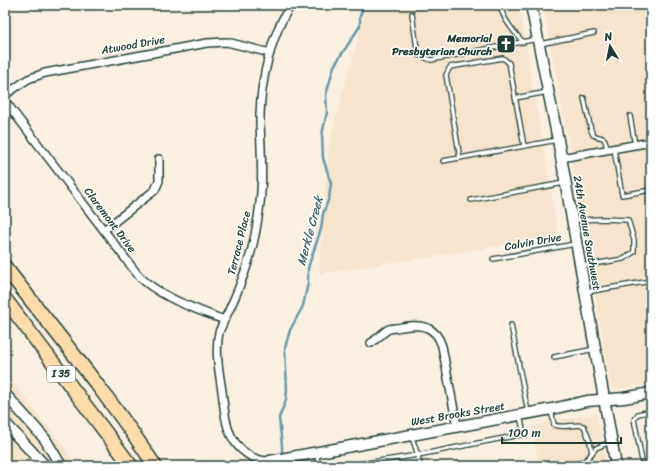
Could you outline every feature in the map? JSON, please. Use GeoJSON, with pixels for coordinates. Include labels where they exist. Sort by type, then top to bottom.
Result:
{"type":"FeatureCollection","features":[{"type":"Feature","properties":{"kind":"highway","name":"I 35"},"geometry":{"type":"LineString","coordinates":[[5,268],[91,378],[155,466]]}},
{"type":"Feature","properties":{"kind":"highway","name":"I 35"},"geometry":{"type":"LineString","coordinates":[[5,299],[131,466]]}},
{"type":"Feature","properties":{"kind":"highway"},"geometry":{"type":"LineString","coordinates":[[119,449],[124,466]]}},
{"type":"Feature","properties":{"kind":"main road","name":"24th Avenue Southwest"},"geometry":{"type":"LineString","coordinates":[[531,5],[566,183],[616,466]]}},
{"type":"Feature","properties":{"kind":"main road","name":"West Brooks Street"},"geometry":{"type":"LineString","coordinates":[[270,460],[561,406],[651,393]]}},
{"type":"Feature","properties":{"kind":"main road"},"geometry":{"type":"LineString","coordinates":[[5,394],[45,439],[61,466]]}},
{"type":"Feature","properties":{"kind":"main road"},"geometry":{"type":"LineString","coordinates":[[5,423],[45,466]]}},
{"type":"Feature","properties":{"kind":"street","name":"Terrace Place"},"geometry":{"type":"LineString","coordinates":[[270,460],[256,459],[242,450],[232,440],[227,428],[217,355],[219,332],[242,282],[258,218],[261,180],[261,92],[270,53],[280,24],[291,5]]}},
{"type":"Feature","properties":{"kind":"street","name":"Atwood Drive"},"geometry":{"type":"LineString","coordinates":[[5,95],[28,79],[45,73],[207,44],[227,42],[270,53]]}},
{"type":"Feature","properties":{"kind":"street","name":"Claremont Drive"},"geometry":{"type":"LineString","coordinates":[[5,101],[146,284],[169,296],[224,320]]}},
{"type":"Feature","properties":{"kind":"street"},"geometry":{"type":"LineString","coordinates":[[561,158],[651,142]]}},
{"type":"Feature","properties":{"kind":"street"},"geometry":{"type":"LineString","coordinates":[[104,230],[155,190],[159,181],[159,159]]}},
{"type":"Feature","properties":{"kind":"street"},"geometry":{"type":"LineString","coordinates":[[372,343],[389,329],[422,326],[429,328],[434,332],[439,338],[442,346],[457,426]]}},
{"type":"Feature","properties":{"kind":"lane"},"geometry":{"type":"LineString","coordinates":[[500,5],[511,30],[523,42]]}},
{"type":"Feature","properties":{"kind":"lane"},"geometry":{"type":"LineString","coordinates":[[412,14],[418,54],[432,60],[523,42],[594,33]]}},
{"type":"Feature","properties":{"kind":"lane"},"geometry":{"type":"LineString","coordinates":[[460,158],[446,75],[450,67],[503,58],[509,63],[524,146]]}},
{"type":"Feature","properties":{"kind":"lane"},"geometry":{"type":"LineString","coordinates":[[515,98],[548,92]]}},
{"type":"Feature","properties":{"kind":"lane"},"geometry":{"type":"LineString","coordinates":[[584,98],[593,135],[603,137],[610,149],[622,195],[651,190]]}},
{"type":"Feature","properties":{"kind":"lane"},"geometry":{"type":"LineString","coordinates":[[630,116],[635,144]]}},
{"type":"Feature","properties":{"kind":"lane"},"geometry":{"type":"LineString","coordinates":[[443,161],[558,140]]}},
{"type":"Feature","properties":{"kind":"lane"},"geometry":{"type":"LineString","coordinates":[[470,200],[566,183]]}},
{"type":"Feature","properties":{"kind":"lane"},"geometry":{"type":"LineString","coordinates":[[572,220],[628,220],[634,240],[634,252],[622,259],[580,266]]}},
{"type":"Feature","properties":{"kind":"lane","name":"Calvin Drive"},"geometry":{"type":"LineString","coordinates":[[493,259],[576,244]]}},
{"type":"Feature","properties":{"kind":"lane"},"geometry":{"type":"LineString","coordinates":[[585,292],[651,281]]}},
{"type":"Feature","properties":{"kind":"lane"},"geometry":{"type":"LineString","coordinates":[[347,466],[418,455],[524,434],[524,414],[511,325]]}},
{"type":"Feature","properties":{"kind":"lane"},"geometry":{"type":"LineString","coordinates":[[554,357],[595,349]]}},
{"type":"Feature","properties":{"kind":"lane"},"geometry":{"type":"LineString","coordinates":[[550,409],[554,425],[561,427],[584,426],[590,442],[592,453]]}},
{"type":"Feature","properties":{"kind":"lane"},"geometry":{"type":"LineString","coordinates":[[643,466],[634,419],[638,414],[651,411]]}},
{"type":"Feature","properties":{"kind":"lane"},"geometry":{"type":"LineString","coordinates":[[411,434],[420,466]]}},
{"type":"Feature","properties":{"kind":"lane"},"geometry":{"type":"LineString","coordinates":[[569,466],[587,459],[596,448],[611,441]]}},
{"type":"Feature","properties":{"kind":"lane"},"geometry":{"type":"LineString","coordinates":[[317,452],[318,466]]}},
{"type":"Feature","properties":{"kind":"shaded area"},"geometry":{"type":"Polygon","coordinates":[[[367,5],[519,5],[559,237],[319,274],[329,143],[367,5]]]}},
{"type":"Feature","properties":{"kind":"shaded area"},"geometry":{"type":"Polygon","coordinates":[[[543,5],[651,5],[651,384],[611,390],[584,228],[543,5]]]}},
{"type":"Feature","properties":{"kind":"shaded area"},"geometry":{"type":"Polygon","coordinates":[[[5,372],[65,448],[76,466],[5,466],[5,372]]]}},
{"type":"Feature","properties":{"kind":"shaded area"},"geometry":{"type":"Polygon","coordinates":[[[597,413],[606,466],[539,466],[531,426],[597,413]]]}},
{"type":"Feature","properties":{"kind":"waterway","name":"Merkle Creek"},"geometry":{"type":"LineString","coordinates":[[282,455],[279,418],[286,400],[287,390],[285,348],[290,330],[303,306],[308,283],[308,268],[321,229],[323,214],[329,198],[331,183],[323,158],[322,135],[327,112],[326,95],[334,66],[360,26],[360,16],[364,5]]}},
{"type":"Feature","properties":{"kind":"place","name":"Memorial Presbyterian Church"},"geometry":{"type":"Point","coordinates":[506,44]}}]}
